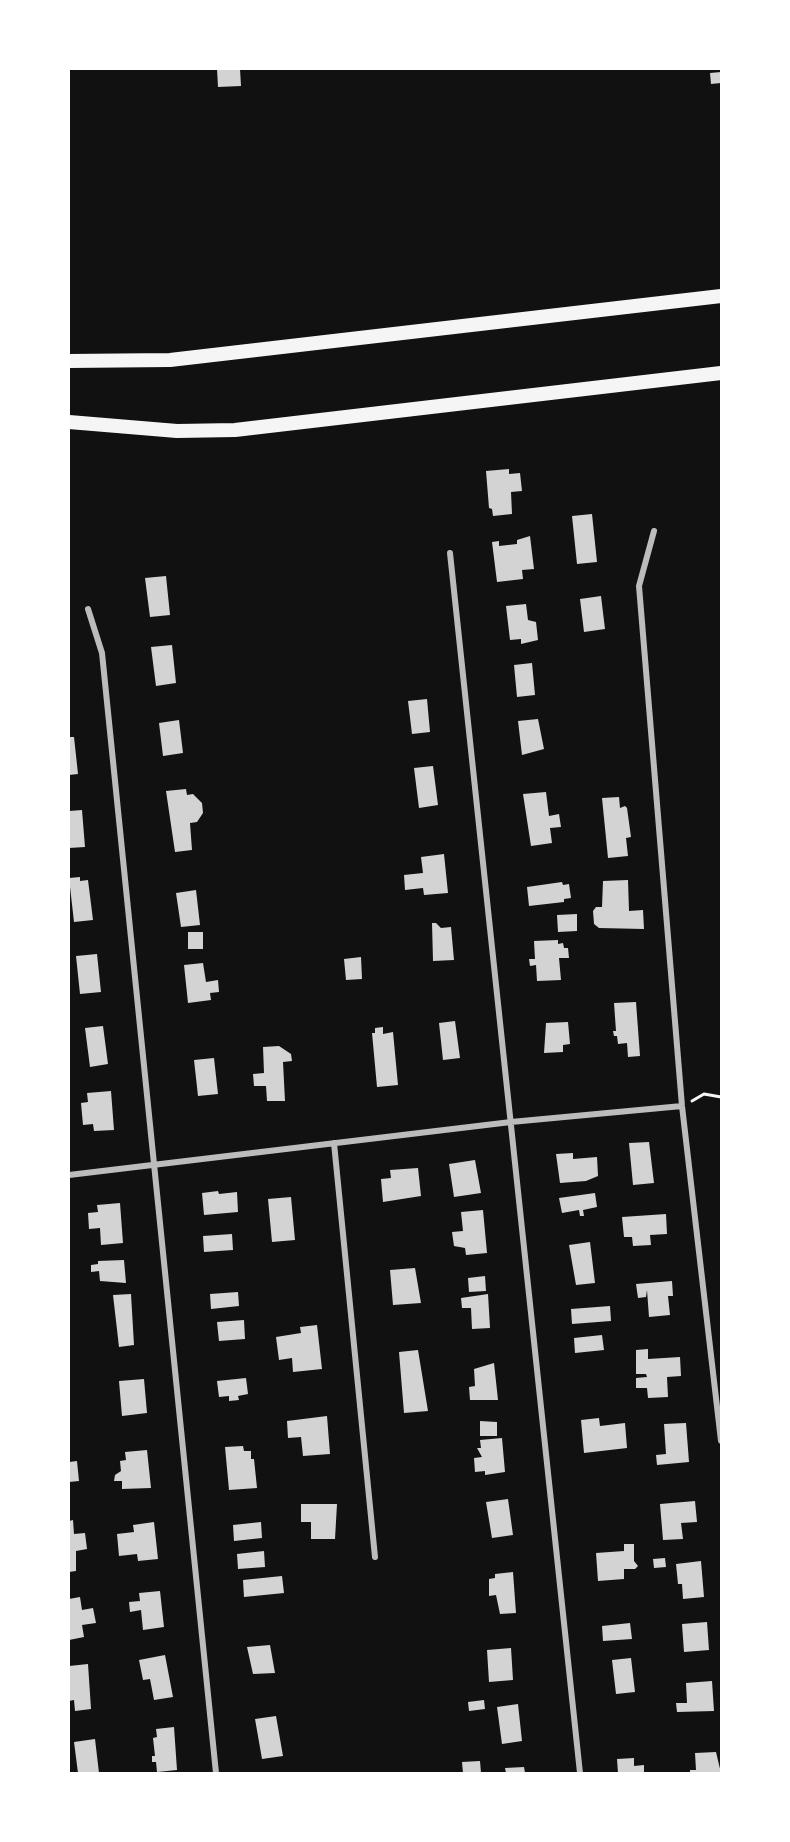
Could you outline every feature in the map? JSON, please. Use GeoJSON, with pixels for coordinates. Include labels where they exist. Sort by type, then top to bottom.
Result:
{"type":"FeatureCollection","features":[{"type":"Feature","properties":{"kind":"main road"},"geometry":{"type":"LineString","coordinates":[[69,361],[170,360],[721,296]]}},
{"type":"Feature","properties":{"kind":"main road"},"geometry":{"type":"LineString","coordinates":[[69,422],[177,431],[235,430],[721,373]]}},
{"type":"Feature","properties":{"kind":"street"},"geometry":{"type":"LineString","coordinates":[[654,531],[639,586],[682,1106],[721,1441]]}},
{"type":"Feature","properties":{"kind":"street"},"geometry":{"type":"LineString","coordinates":[[450,553],[580,1773]]}},
{"type":"Feature","properties":{"kind":"street"},"geometry":{"type":"LineString","coordinates":[[88,609],[102,653],[216,1773]]}},
{"type":"Feature","properties":{"kind":"street"},"geometry":{"type":"LineString","coordinates":[[69,1175],[511,1122],[682,1106]]}},
{"type":"Feature","properties":{"kind":"street"},"geometry":{"type":"LineString","coordinates":[[334,1143],[375,1557]]}},
{"type":"Feature","properties":{"kind":"path"},"geometry":{"type":"LineString","coordinates":[[682,1106],[704,1094],[721,1097]]}},
{"type":"Feature","properties":{"kind":"building"},"geometry":{"type":"Polygon","coordinates":[[[217,69],[240,69],[241,86],[218,87],[217,69]]]}},
{"type":"Feature","properties":{"kind":"building"},"geometry":{"type":"Polygon","coordinates":[[[721,72],[721,83],[711,84],[710,73],[721,72]]]}},
{"type":"Feature","properties":{"kind":"building"},"geometry":{"type":"Polygon","coordinates":[[[509,469],[509,474],[520,473],[522,491],[511,492],[512,514],[493,516],[492,509],[489,508],[486,471],[509,469]]]}},
{"type":"Feature","properties":{"kind":"building"},"geometry":{"type":"Polygon","coordinates":[[[592,514],[597,562],[577,564],[572,516],[592,514]]]}},
{"type":"Feature","properties":{"kind":"building"},"geometry":{"type":"Polygon","coordinates":[[[530,536],[534,569],[522,570],[523,579],[497,582],[492,542],[499,541],[499,546],[517,544],[517,540],[530,536]]]}},
{"type":"Feature","properties":{"kind":"building"},"geometry":{"type":"Polygon","coordinates":[[[166,576],[170,615],[150,617],[145,578],[166,576]]]}},
{"type":"Feature","properties":{"kind":"building"},"geometry":{"type":"Polygon","coordinates":[[[601,596],[605,629],[584,632],[580,599],[601,596]]]}},
{"type":"Feature","properties":{"kind":"building"},"geometry":{"type":"Polygon","coordinates":[[[526,604],[528,620],[536,622],[538,640],[521,644],[521,639],[510,640],[506,606],[526,604]]]}},
{"type":"Feature","properties":{"kind":"building"},"geometry":{"type":"Polygon","coordinates":[[[172,645],[176,683],[156,686],[151,647],[172,645]]]}},
{"type":"Feature","properties":{"kind":"building"},"geometry":{"type":"Polygon","coordinates":[[[532,663],[535,695],[517,697],[514,665],[532,663]]]}},
{"type":"Feature","properties":{"kind":"building"},"geometry":{"type":"Polygon","coordinates":[[[427,699],[430,732],[412,734],[408,701],[427,699]]]}},
{"type":"Feature","properties":{"kind":"building"},"geometry":{"type":"Polygon","coordinates":[[[538,719],[544,749],[522,755],[518,721],[538,719]]]}},
{"type":"Feature","properties":{"kind":"building"},"geometry":{"type":"Polygon","coordinates":[[[179,720],[183,753],[163,756],[159,723],[179,720]]]}},
{"type":"Feature","properties":{"kind":"building"},"geometry":{"type":"Polygon","coordinates":[[[69,737],[74,737],[78,774],[69,775],[69,737]]]}},
{"type":"Feature","properties":{"kind":"building"},"geometry":{"type":"Polygon","coordinates":[[[433,766],[438,805],[419,808],[414,768],[433,766]]]}},
{"type":"Feature","properties":{"kind":"building"},"geometry":{"type":"Polygon","coordinates":[[[186,789],[187,795],[193,794],[202,803],[203,813],[197,822],[190,823],[192,850],[175,852],[166,791],[186,789]]]}},
{"type":"Feature","properties":{"kind":"building"},"geometry":{"type":"Polygon","coordinates":[[[546,792],[549,816],[559,814],[561,827],[550,828],[552,843],[531,846],[523,794],[546,792]]]}},
{"type":"Feature","properties":{"kind":"building"},"geometry":{"type":"Polygon","coordinates":[[[619,797],[620,808],[625,806],[627,808],[631,837],[626,838],[628,856],[608,858],[602,798],[619,797]]]}},
{"type":"Feature","properties":{"kind":"building"},"geometry":{"type":"Polygon","coordinates":[[[82,810],[85,847],[69,848],[69,811],[82,810]]]}},
{"type":"Feature","properties":{"kind":"building"},"geometry":{"type":"Polygon","coordinates":[[[444,854],[448,893],[424,895],[423,888],[405,890],[404,875],[423,873],[421,857],[444,854]]]}},
{"type":"Feature","properties":{"kind":"building"},"geometry":{"type":"Polygon","coordinates":[[[80,877],[80,881],[88,880],[93,920],[74,922],[69,878],[80,877]]]}},
{"type":"Feature","properties":{"kind":"building"},"geometry":{"type":"Polygon","coordinates":[[[628,880],[629,911],[643,910],[644,929],[599,928],[594,924],[593,911],[596,907],[602,907],[603,881],[628,880]]]}},
{"type":"Feature","properties":{"kind":"building"},"geometry":{"type":"Polygon","coordinates":[[[562,882],[563,885],[569,884],[571,898],[564,899],[564,902],[529,906],[527,887],[562,882]]]}},
{"type":"Feature","properties":{"kind":"building"},"geometry":{"type":"Polygon","coordinates":[[[196,890],[200,925],[181,927],[176,893],[196,890]]]}},
{"type":"Feature","properties":{"kind":"building"},"geometry":{"type":"Polygon","coordinates":[[[577,914],[577,931],[558,932],[557,915],[577,914]]]}},
{"type":"Feature","properties":{"kind":"building"},"geometry":{"type":"Polygon","coordinates":[[[432,923],[436,923],[441,928],[451,927],[454,960],[433,961],[432,923]]]}},
{"type":"Feature","properties":{"kind":"building"},"geometry":{"type":"Polygon","coordinates":[[[188,932],[203,932],[203,949],[188,949],[188,932]]]}},
{"type":"Feature","properties":{"kind":"building"},"geometry":{"type":"Polygon","coordinates":[[[558,940],[558,944],[563,943],[564,948],[568,948],[569,958],[559,958],[561,980],[537,981],[536,965],[530,966],[529,959],[535,959],[534,941],[558,940]]]}},
{"type":"Feature","properties":{"kind":"building"},"geometry":{"type":"Polygon","coordinates":[[[97,954],[101,992],[80,994],[76,956],[97,954]]]}},
{"type":"Feature","properties":{"kind":"building"},"geometry":{"type":"Polygon","coordinates":[[[361,957],[362,979],[346,980],[344,959],[361,957]]]}},
{"type":"Feature","properties":{"kind":"building"},"geometry":{"type":"Polygon","coordinates":[[[203,963],[206,982],[218,980],[219,992],[210,993],[211,1000],[188,1003],[184,965],[203,963]]]}},
{"type":"Feature","properties":{"kind":"building"},"geometry":{"type":"Polygon","coordinates":[[[636,1002],[640,1056],[628,1057],[627,1043],[618,1044],[617,1036],[614,1036],[613,1031],[616,1031],[614,1003],[636,1002]]]}},
{"type":"Feature","properties":{"kind":"building"},"geometry":{"type":"Polygon","coordinates":[[[455,1021],[460,1058],[443,1060],[439,1023],[455,1021]]]}},
{"type":"Feature","properties":{"kind":"building"},"geometry":{"type":"Polygon","coordinates":[[[568,1022],[570,1044],[563,1045],[563,1052],[544,1053],[546,1023],[568,1022]]]}},
{"type":"Feature","properties":{"kind":"building"},"geometry":{"type":"Polygon","coordinates":[[[103,1026],[108,1064],[90,1067],[85,1028],[103,1026]]]}},
{"type":"Feature","properties":{"kind":"building"},"geometry":{"type":"Polygon","coordinates":[[[383,1027],[383,1034],[393,1032],[398,1085],[377,1087],[372,1033],[375,1033],[375,1028],[383,1027]]]}},
{"type":"Feature","properties":{"kind":"building"},"geometry":{"type":"Polygon","coordinates":[[[279,1046],[291,1054],[292,1061],[283,1062],[285,1101],[267,1101],[266,1086],[254,1086],[253,1074],[264,1073],[263,1047],[279,1046]]]}},
{"type":"Feature","properties":{"kind":"building"},"geometry":{"type":"Polygon","coordinates":[[[214,1058],[218,1094],[198,1096],[194,1060],[214,1058]]]}},
{"type":"Feature","properties":{"kind":"building"},"geometry":{"type":"Polygon","coordinates":[[[111,1091],[114,1130],[94,1131],[93,1124],[83,1125],[81,1103],[88,1102],[87,1093],[111,1091]]]}},
{"type":"Feature","properties":{"kind":"building"},"geometry":{"type":"Polygon","coordinates":[[[649,1142],[654,1183],[633,1185],[629,1143],[649,1142]]]}},
{"type":"Feature","properties":{"kind":"building"},"geometry":{"type":"Polygon","coordinates":[[[573,1153],[573,1159],[597,1157],[598,1176],[586,1181],[560,1183],[556,1154],[573,1153]]]}},
{"type":"Feature","properties":{"kind":"building"},"geometry":{"type":"Polygon","coordinates":[[[475,1160],[481,1193],[454,1197],[449,1164],[475,1160]]]}},
{"type":"Feature","properties":{"kind":"building"},"geometry":{"type":"Polygon","coordinates":[[[418,1168],[421,1196],[383,1202],[381,1179],[391,1178],[390,1170],[418,1168]]]}},
{"type":"Feature","properties":{"kind":"building"},"geometry":{"type":"Polygon","coordinates":[[[218,1191],[219,1194],[237,1192],[238,1212],[204,1215],[202,1193],[218,1191]]]}},
{"type":"Feature","properties":{"kind":"building"},"geometry":{"type":"Polygon","coordinates":[[[595,1193],[597,1207],[583,1210],[584,1216],[580,1216],[579,1210],[562,1213],[559,1198],[595,1193]]]}},
{"type":"Feature","properties":{"kind":"building"},"geometry":{"type":"Polygon","coordinates":[[[291,1197],[295,1240],[272,1242],[268,1199],[291,1197]]]}},
{"type":"Feature","properties":{"kind":"building"},"geometry":{"type":"Polygon","coordinates":[[[120,1203],[123,1243],[101,1245],[100,1228],[89,1229],[88,1213],[98,1212],[97,1205],[120,1203]]]}},
{"type":"Feature","properties":{"kind":"building"},"geometry":{"type":"Polygon","coordinates":[[[483,1210],[487,1253],[466,1255],[465,1248],[454,1246],[452,1232],[463,1231],[461,1212],[483,1210]]]}},
{"type":"Feature","properties":{"kind":"building"},"geometry":{"type":"Polygon","coordinates":[[[666,1214],[667,1234],[650,1235],[651,1245],[633,1246],[632,1237],[624,1237],[622,1217],[666,1214]]]}},
{"type":"Feature","properties":{"kind":"building"},"geometry":{"type":"Polygon","coordinates":[[[232,1234],[233,1250],[204,1252],[203,1236],[232,1234]]]}},
{"type":"Feature","properties":{"kind":"building"},"geometry":{"type":"Polygon","coordinates":[[[590,1242],[595,1283],[576,1285],[569,1245],[590,1242]]]}},
{"type":"Feature","properties":{"kind":"building"},"geometry":{"type":"Polygon","coordinates":[[[124,1260],[126,1283],[100,1281],[99,1271],[91,1272],[91,1265],[98,1264],[98,1261],[124,1260]]]}},
{"type":"Feature","properties":{"kind":"building"},"geometry":{"type":"Polygon","coordinates":[[[415,1268],[421,1303],[393,1305],[390,1270],[415,1268]]]}},
{"type":"Feature","properties":{"kind":"building"},"geometry":{"type":"Polygon","coordinates":[[[485,1276],[486,1291],[469,1292],[468,1278],[485,1276]]]}},
{"type":"Feature","properties":{"kind":"building"},"geometry":{"type":"Polygon","coordinates":[[[672,1281],[673,1296],[668,1296],[670,1315],[649,1317],[647,1290],[646,1297],[638,1298],[636,1284],[672,1281]]]}},
{"type":"Feature","properties":{"kind":"building"},"geometry":{"type":"Polygon","coordinates":[[[238,1292],[239,1306],[211,1309],[210,1294],[238,1292]]]}},
{"type":"Feature","properties":{"kind":"building"},"geometry":{"type":"Polygon","coordinates":[[[131,1294],[134,1345],[119,1347],[113,1295],[131,1294]]]}},
{"type":"Feature","properties":{"kind":"building"},"geometry":{"type":"Polygon","coordinates":[[[488,1294],[490,1328],[472,1329],[471,1308],[462,1308],[461,1298],[488,1294]]]}},
{"type":"Feature","properties":{"kind":"building"},"geometry":{"type":"Polygon","coordinates":[[[610,1306],[611,1321],[572,1324],[571,1309],[610,1306]]]}},
{"type":"Feature","properties":{"kind":"building"},"geometry":{"type":"Polygon","coordinates":[[[244,1320],[245,1339],[219,1341],[217,1322],[244,1320]]]}},
{"type":"Feature","properties":{"kind":"building"},"geometry":{"type":"Polygon","coordinates":[[[317,1325],[322,1369],[293,1372],[292,1358],[279,1360],[276,1337],[301,1333],[300,1327],[317,1325]]]}},
{"type":"Feature","properties":{"kind":"building"},"geometry":{"type":"Polygon","coordinates":[[[602,1335],[604,1350],[575,1353],[574,1338],[602,1335]]]}},
{"type":"Feature","properties":{"kind":"building"},"geometry":{"type":"Polygon","coordinates":[[[648,1349],[648,1359],[680,1357],[681,1376],[667,1377],[668,1397],[648,1398],[647,1388],[636,1388],[636,1378],[647,1377],[646,1374],[636,1374],[636,1350],[648,1349]]]}},
{"type":"Feature","properties":{"kind":"building"},"geometry":{"type":"Polygon","coordinates":[[[418,1350],[428,1411],[404,1413],[399,1352],[418,1350]]]}},
{"type":"Feature","properties":{"kind":"building"},"geometry":{"type":"Polygon","coordinates":[[[494,1363],[498,1400],[470,1400],[469,1387],[475,1386],[474,1369],[494,1363]]]}},
{"type":"Feature","properties":{"kind":"building"},"geometry":{"type":"Polygon","coordinates":[[[246,1378],[248,1394],[238,1396],[239,1400],[229,1401],[229,1396],[219,1397],[217,1381],[246,1378]]]}},
{"type":"Feature","properties":{"kind":"building"},"geometry":{"type":"Polygon","coordinates":[[[144,1379],[147,1413],[122,1416],[119,1381],[144,1379]]]}},
{"type":"Feature","properties":{"kind":"building"},"geometry":{"type":"Polygon","coordinates":[[[327,1416],[330,1454],[303,1456],[301,1437],[288,1438],[287,1421],[327,1416]]]}},
{"type":"Feature","properties":{"kind":"building"},"geometry":{"type":"Polygon","coordinates":[[[599,1418],[600,1426],[625,1423],[627,1448],[584,1453],[581,1420],[599,1418]]]}},
{"type":"Feature","properties":{"kind":"building"},"geometry":{"type":"Polygon","coordinates":[[[480,1421],[497,1422],[497,1436],[480,1436],[480,1421]]]}},
{"type":"Feature","properties":{"kind":"building"},"geometry":{"type":"Polygon","coordinates":[[[686,1423],[689,1462],[657,1465],[656,1455],[666,1454],[664,1424],[686,1423]]]}},
{"type":"Feature","properties":{"kind":"building"},"geometry":{"type":"Polygon","coordinates":[[[502,1438],[505,1472],[485,1475],[485,1471],[475,1472],[474,1458],[482,1457],[477,1448],[481,1448],[480,1440],[502,1438]]]}},
{"type":"Feature","properties":{"kind":"building"},"geometry":{"type":"Polygon","coordinates":[[[243,1446],[244,1451],[251,1451],[251,1459],[254,1459],[257,1488],[229,1490],[225,1447],[243,1446]]]}},
{"type":"Feature","properties":{"kind":"building"},"geometry":{"type":"Polygon","coordinates":[[[147,1450],[151,1488],[122,1489],[122,1481],[114,1481],[115,1475],[121,1471],[120,1461],[126,1460],[125,1452],[147,1450]]]}},
{"type":"Feature","properties":{"kind":"building"},"geometry":{"type":"Polygon","coordinates":[[[77,1461],[79,1481],[69,1482],[69,1462],[77,1461]]]}},
{"type":"Feature","properties":{"kind":"building"},"geometry":{"type":"Polygon","coordinates":[[[508,1499],[513,1535],[492,1538],[486,1502],[508,1499]]]}},
{"type":"Feature","properties":{"kind":"building"},"geometry":{"type":"Polygon","coordinates":[[[695,1501],[697,1522],[681,1523],[683,1539],[663,1540],[660,1504],[695,1501]]]}},
{"type":"Feature","properties":{"kind":"building"},"geometry":{"type":"Polygon","coordinates":[[[301,1504],[337,1504],[335,1539],[311,1539],[311,1522],[301,1522],[301,1504]]]}},
{"type":"Feature","properties":{"kind":"building"},"geometry":{"type":"Polygon","coordinates":[[[73,1520],[74,1534],[85,1533],[87,1549],[76,1551],[76,1571],[69,1572],[69,1521],[73,1520]]]}},
{"type":"Feature","properties":{"kind":"building"},"geometry":{"type":"Polygon","coordinates":[[[154,1522],[158,1559],[138,1561],[137,1554],[119,1556],[117,1534],[134,1532],[133,1525],[154,1522]]]}},
{"type":"Feature","properties":{"kind":"building"},"geometry":{"type":"Polygon","coordinates":[[[261,1522],[262,1538],[234,1541],[233,1525],[261,1522]]]}},
{"type":"Feature","properties":{"kind":"building"},"geometry":{"type":"Polygon","coordinates":[[[624,1544],[634,1544],[634,1561],[638,1566],[635,1569],[624,1569],[624,1579],[598,1581],[596,1553],[624,1551],[624,1544]]]}},
{"type":"Feature","properties":{"kind":"building"},"geometry":{"type":"Polygon","coordinates":[[[264,1551],[265,1567],[238,1569],[237,1554],[264,1551]]]}},
{"type":"Feature","properties":{"kind":"building"},"geometry":{"type":"Polygon","coordinates":[[[665,1558],[666,1567],[654,1568],[653,1559],[665,1558]]]}},
{"type":"Feature","properties":{"kind":"building"},"geometry":{"type":"Polygon","coordinates":[[[701,1561],[704,1597],[683,1599],[682,1584],[678,1584],[676,1564],[701,1561]]]}},
{"type":"Feature","properties":{"kind":"building"},"geometry":{"type":"Polygon","coordinates":[[[513,1572],[516,1613],[500,1614],[496,1595],[489,1596],[489,1579],[495,1578],[495,1574],[513,1572]]]}},
{"type":"Feature","properties":{"kind":"building"},"geometry":{"type":"Polygon","coordinates":[[[282,1576],[284,1593],[244,1597],[243,1580],[282,1576]]]}},
{"type":"Feature","properties":{"kind":"building"},"geometry":{"type":"Polygon","coordinates":[[[160,1591],[164,1627],[143,1630],[141,1610],[130,1612],[129,1602],[140,1601],[139,1593],[160,1591]]]}},
{"type":"Feature","properties":{"kind":"building"},"geometry":{"type":"Polygon","coordinates":[[[80,1597],[82,1610],[93,1608],[96,1623],[82,1625],[84,1637],[69,1640],[69,1599],[80,1597]]]}},
{"type":"Feature","properties":{"kind":"building"},"geometry":{"type":"Polygon","coordinates":[[[707,1622],[709,1650],[684,1652],[682,1624],[707,1622]]]}},
{"type":"Feature","properties":{"kind":"building"},"geometry":{"type":"Polygon","coordinates":[[[630,1623],[632,1639],[603,1641],[602,1626],[630,1623]]]}},
{"type":"Feature","properties":{"kind":"building"},"geometry":{"type":"Polygon","coordinates":[[[270,1645],[275,1673],[253,1674],[247,1647],[270,1645]]]}},
{"type":"Feature","properties":{"kind":"building"},"geometry":{"type":"Polygon","coordinates":[[[511,1648],[513,1680],[489,1682],[487,1650],[511,1648]]]}},
{"type":"Feature","properties":{"kind":"building"},"geometry":{"type":"Polygon","coordinates":[[[165,1655],[173,1697],[154,1700],[150,1679],[143,1680],[139,1660],[165,1655]]]}},
{"type":"Feature","properties":{"kind":"building"},"geometry":{"type":"Polygon","coordinates":[[[631,1658],[635,1692],[616,1694],[612,1660],[631,1658]]]}},
{"type":"Feature","properties":{"kind":"building"},"geometry":{"type":"Polygon","coordinates":[[[88,1664],[91,1709],[75,1711],[74,1700],[69,1701],[69,1666],[88,1664]]]}},
{"type":"Feature","properties":{"kind":"building"},"geometry":{"type":"Polygon","coordinates":[[[712,1681],[714,1711],[677,1712],[676,1703],[687,1703],[686,1683],[712,1681]]]}},
{"type":"Feature","properties":{"kind":"building"},"geometry":{"type":"Polygon","coordinates":[[[484,1700],[485,1709],[469,1711],[468,1702],[484,1700]]]}},
{"type":"Feature","properties":{"kind":"building"},"geometry":{"type":"Polygon","coordinates":[[[518,1704],[522,1741],[502,1744],[497,1707],[518,1704]]]}},
{"type":"Feature","properties":{"kind":"building"},"geometry":{"type":"Polygon","coordinates":[[[276,1716],[283,1756],[262,1759],[255,1719],[276,1716]]]}},
{"type":"Feature","properties":{"kind":"building"},"geometry":{"type":"Polygon","coordinates":[[[174,1727],[177,1770],[157,1772],[156,1762],[152,1762],[152,1756],[155,1756],[153,1738],[157,1737],[156,1729],[174,1727]]]}},
{"type":"Feature","properties":{"kind":"building"},"geometry":{"type":"Polygon","coordinates":[[[95,1739],[99,1773],[78,1773],[74,1742],[95,1739]]]}},
{"type":"Feature","properties":{"kind":"building"},"geometry":{"type":"Polygon","coordinates":[[[716,1752],[721,1773],[690,1773],[690,1770],[696,1770],[695,1753],[716,1752]]]}},
{"type":"Feature","properties":{"kind":"building"},"geometry":{"type":"Polygon","coordinates":[[[634,1758],[634,1766],[644,1765],[644,1773],[618,1773],[617,1759],[634,1758]]]}},
{"type":"Feature","properties":{"kind":"building"},"geometry":{"type":"Polygon","coordinates":[[[480,1761],[481,1773],[463,1773],[462,1762],[480,1761]]]}},
{"type":"Feature","properties":{"kind":"building"},"geometry":{"type":"Polygon","coordinates":[[[524,1767],[525,1773],[506,1773],[505,1768],[524,1767]]]}}]}
